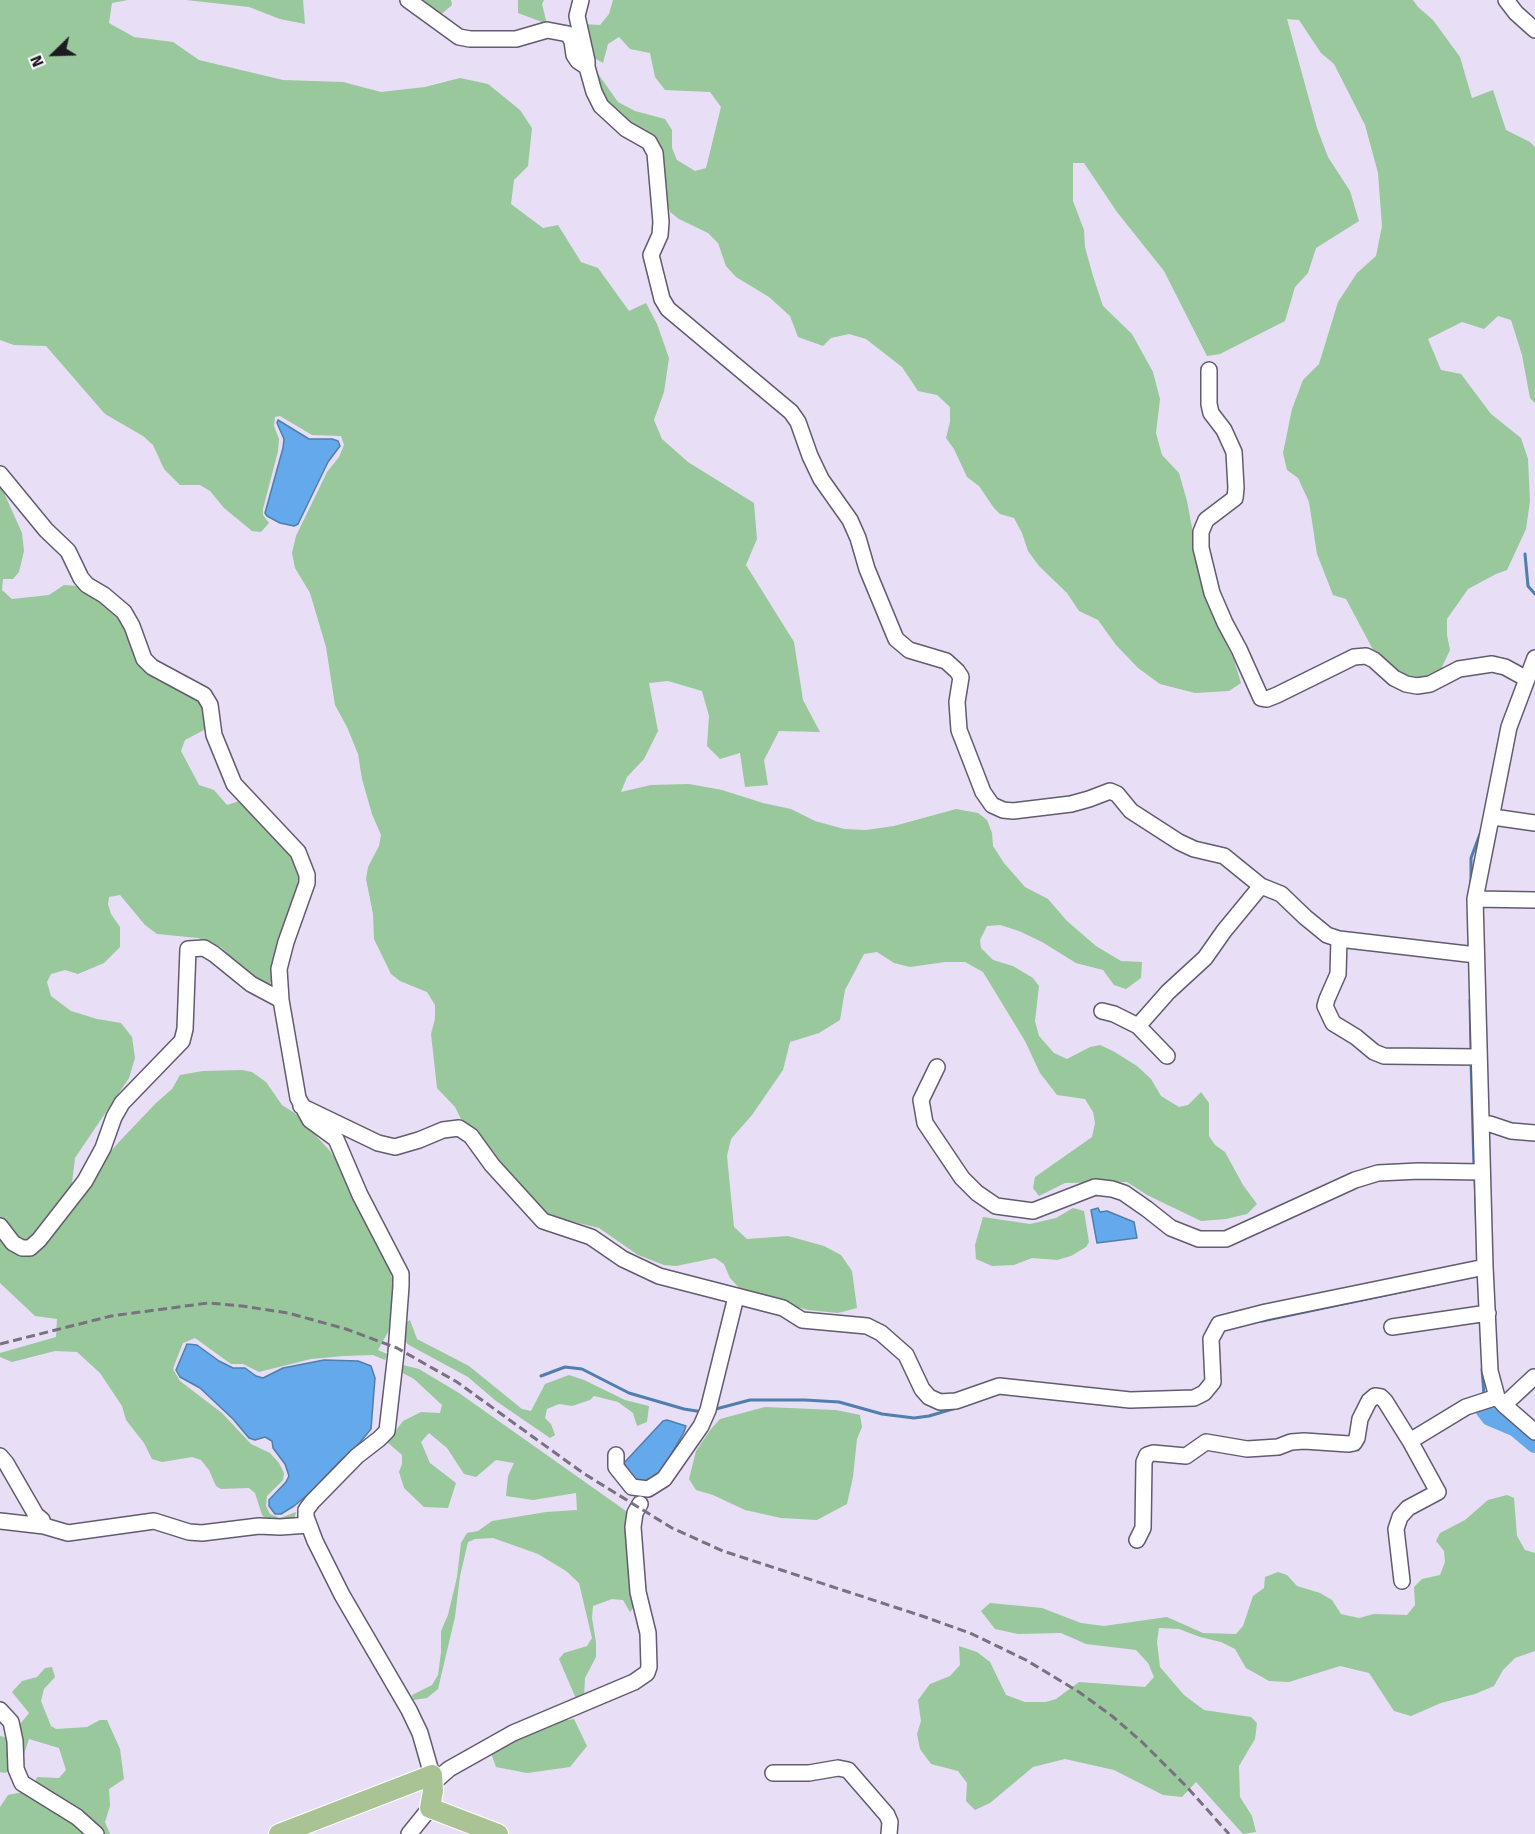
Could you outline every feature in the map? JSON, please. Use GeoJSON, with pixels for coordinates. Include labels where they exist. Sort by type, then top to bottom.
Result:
{"type":"FeatureCollection","features":[{"type":"Feature","properties":{"kind":"main road"},"geometry":{"type":"LineString","coordinates":[[279,1834],[433,1779],[430,1808],[498,1834]]}},
{"type":"Feature","properties":{"kind":"street"},"geometry":{"type":"LineString","coordinates":[[408,0],[459,37],[516,39],[547,30],[563,32],[568,34],[578,61],[587,68]]}},
{"type":"Feature","properties":{"kind":"street"},"geometry":{"type":"LineString","coordinates":[[582,0],[578,16],[587,68],[594,92],[601,106],[626,129],[649,142],[655,153],[661,222],[660,235],[651,255],[662,299],[668,309],[782,405],[798,422],[810,456],[821,478],[850,520],[896,639],[909,650],[946,661],[961,676],[957,702],[959,730],[983,792],[992,805],[1013,811],[1071,804],[1110,791],[1117,794],[1131,811],[1179,842],[1194,849],[1224,856],[1261,886],[1281,894],[1327,934],[1339,939],[1476,955]]}},
{"type":"Feature","properties":{"kind":"street"},"geometry":{"type":"LineString","coordinates":[[1506,0],[1516,13],[1535,30]]}},
{"type":"Feature","properties":{"kind":"street"},"geometry":{"type":"LineString","coordinates":[[1209,370],[1211,413],[1224,430],[1234,452],[1236,488],[1235,498],[1206,520],[1201,532],[1201,548],[1212,593],[1224,623],[1239,649],[1261,698],[1277,696],[1354,657],[1366,656],[1394,678],[1417,686],[1430,684],[1459,669],[1492,664],[1505,667],[1527,679]]}},
{"type":"Feature","properties":{"kind":"street"},"geometry":{"type":"LineString","coordinates":[[0,474],[46,530],[68,550],[81,578],[87,585],[104,595],[124,612],[132,626],[144,659],[152,667],[204,695],[210,705],[214,735],[234,784],[298,852],[307,875],[307,883],[279,969],[281,1000],[293,1074],[301,1106],[310,1120],[336,1139],[360,1195],[401,1274],[401,1286],[387,1431],[357,1456],[306,1509],[315,1541],[342,1595],[420,1733],[433,1779],[513,1733],[634,1682],[647,1673],[649,1642],[638,1592],[633,1527],[635,1514],[648,1489],[664,1479],[701,1426],[711,1401],[736,1297]]}},
{"type":"Feature","properties":{"kind":"street"},"geometry":{"type":"LineString","coordinates":[[1535,658],[1509,727],[1475,899],[1490,1371],[1500,1401],[1535,1432]]}},
{"type":"Feature","properties":{"kind":"street"},"geometry":{"type":"LineString","coordinates":[[1493,817],[1535,823]]}},
{"type":"Feature","properties":{"kind":"street"},"geometry":{"type":"LineString","coordinates":[[1138,1026],[1184,976],[1205,958],[1227,926],[1261,886]]}},
{"type":"Feature","properties":{"kind":"street"},"geometry":{"type":"LineString","coordinates":[[1475,899],[1535,900]]}},
{"type":"Feature","properties":{"kind":"street"},"geometry":{"type":"LineString","coordinates":[[1339,939],[1338,974],[1325,1006],[1333,1023],[1356,1037],[1374,1052],[1384,1056],[1479,1057]]}},
{"type":"Feature","properties":{"kind":"street"},"geometry":{"type":"LineString","coordinates":[[0,1226],[13,1243],[22,1248],[30,1248],[39,1240],[85,1181],[103,1148],[114,1117],[122,1103],[182,1041],[185,1029],[188,949],[204,948],[252,984],[281,1000]]}},
{"type":"Feature","properties":{"kind":"street"},"geometry":{"type":"LineString","coordinates":[[1102,1011],[1114,1014],[1138,1026],[1167,1056]]}},
{"type":"Feature","properties":{"kind":"street"},"geometry":{"type":"LineString","coordinates":[[937,1067],[921,1100],[925,1123],[962,1178],[977,1193],[996,1206],[1033,1211],[1095,1187],[1112,1189],[1124,1193],[1171,1228],[1199,1239],[1226,1239],[1355,1180],[1378,1173],[1482,1172]]}},
{"type":"Feature","properties":{"kind":"street"},"geometry":{"type":"LineString","coordinates":[[301,1106],[378,1143],[395,1147],[443,1130],[459,1128],[471,1136],[492,1165],[543,1221],[591,1237],[623,1259],[659,1276],[783,1308],[802,1320],[867,1326],[881,1333],[906,1355],[921,1389],[929,1397],[940,1402],[956,1401],[999,1386],[1130,1400],[1194,1398],[1204,1393],[1212,1382],[1211,1339],[1219,1324],[1485,1267]]}},
{"type":"Feature","properties":{"kind":"street"},"geometry":{"type":"LineString","coordinates":[[1482,1124],[1490,1124],[1511,1131],[1535,1133]]}},
{"type":"Feature","properties":{"kind":"street"},"geometry":{"type":"LineString","coordinates":[[1392,1327],[1488,1312]]}},
{"type":"Feature","properties":{"kind":"street"},"geometry":{"type":"LineString","coordinates":[[1410,1441],[1466,1407],[1500,1401],[1534,1377]]}},
{"type":"Feature","properties":{"kind":"street"},"geometry":{"type":"LineString","coordinates":[[1137,1540],[1143,1528],[1144,1462],[1147,1455],[1153,1453],[1186,1456],[1206,1442],[1247,1449],[1278,1447],[1291,1442],[1304,1441],[1354,1443],[1360,1419],[1369,1401],[1375,1396],[1385,1401],[1438,1492],[1408,1508],[1400,1517],[1396,1529],[1402,1581]]}},
{"type":"Feature","properties":{"kind":"street"},"geometry":{"type":"LineString","coordinates":[[616,1455],[616,1467],[625,1482],[632,1488],[640,1504]]}},
{"type":"Feature","properties":{"kind":"street"},"geometry":{"type":"LineString","coordinates":[[0,1456],[44,1526]]}},
{"type":"Feature","properties":{"kind":"street"},"geometry":{"type":"LineString","coordinates":[[632,1488],[648,1489]]}},
{"type":"Feature","properties":{"kind":"street"},"geometry":{"type":"LineString","coordinates":[[0,1521],[44,1526],[68,1533],[154,1521],[189,1532],[202,1533],[259,1526],[309,1525]]}},
{"type":"Feature","properties":{"kind":"street"},"geometry":{"type":"LineString","coordinates":[[0,1710],[11,1722],[15,1741],[16,1769],[22,1783],[77,1817],[96,1834]]}},
{"type":"Feature","properties":{"kind":"street"},"geometry":{"type":"LineString","coordinates":[[773,1773],[809,1773],[838,1768],[848,1770],[887,1815],[890,1822],[888,1834]]}},
{"type":"Feature","properties":{"kind":"street"},"geometry":{"type":"LineString","coordinates":[[409,1834],[430,1808]]}},
{"type":"Feature","properties":{"kind":"green space"},"geometry":{"type":"Polygon","coordinates":[[[0,0],[128,0],[112,3],[109,23],[134,37],[173,42],[199,60],[283,80],[343,82],[381,92],[425,87],[460,78],[488,84],[520,110],[532,128],[528,166],[514,180],[511,204],[543,228],[558,225],[581,262],[598,268],[629,311],[646,303],[657,324],[669,358],[664,392],[654,420],[662,439],[688,462],[754,503],[757,539],[746,565],[794,642],[803,700],[820,732],[779,731],[764,760],[768,785],[745,787],[740,753],[720,759],[707,746],[709,716],[702,691],[668,681],[649,683],[658,731],[644,759],[627,777],[621,792],[651,785],[689,784],[722,790],[791,809],[815,821],[844,829],[866,830],[894,826],[956,809],[978,813],[987,820],[992,833],[993,846],[1025,887],[1048,899],[1067,921],[1096,946],[1121,961],[1142,962],[1141,978],[1126,989],[1114,985],[1103,970],[1076,963],[1019,931],[1000,925],[987,926],[980,940],[981,948],[993,960],[1013,966],[1033,978],[1039,986],[1035,1021],[1039,1036],[1054,1053],[1067,1059],[1090,1047],[1100,1045],[1113,1051],[1137,1066],[1151,1079],[1161,1096],[1179,1107],[1188,1105],[1201,1092],[1209,1103],[1209,1136],[1215,1145],[1225,1152],[1243,1185],[1257,1204],[1247,1214],[1201,1221],[1147,1195],[1127,1182],[1065,1183],[1039,1196],[1033,1188],[1035,1177],[1092,1137],[1095,1123],[1093,1112],[1085,1099],[1057,1095],[1040,1073],[1025,1041],[983,972],[965,962],[945,962],[910,967],[894,963],[877,952],[864,954],[845,990],[840,1020],[819,1033],[790,1042],[783,1070],[752,1115],[731,1139],[727,1156],[734,1227],[747,1239],[788,1236],[824,1246],[841,1255],[852,1271],[857,1308],[838,1313],[808,1310],[743,1292],[730,1278],[724,1264],[715,1258],[676,1266],[664,1265],[638,1255],[599,1228],[549,1216],[533,1202],[501,1162],[463,1123],[455,1107],[437,1088],[431,1034],[435,1019],[435,1005],[427,992],[400,981],[391,974],[374,939],[373,914],[366,879],[368,867],[379,846],[381,835],[362,779],[358,754],[335,705],[326,647],[310,593],[295,568],[292,553],[296,536],[327,472],[339,457],[344,445],[341,436],[312,435],[280,416],[275,417],[274,426],[279,439],[278,451],[263,509],[263,515],[269,523],[261,532],[252,531],[224,508],[210,491],[200,485],[180,485],[164,469],[153,445],[143,436],[105,414],[46,346],[14,345],[0,340],[0,0]]]}},
{"type":"Feature","properties":{"kind":"green space"},"geometry":{"type":"Polygon","coordinates":[[[186,0],[303,0],[305,24],[280,19],[249,7],[186,0]]]}},
{"type":"Feature","properties":{"kind":"green space"},"geometry":{"type":"Polygon","coordinates":[[[416,0],[451,0],[452,5],[437,18],[416,0]]]}},
{"type":"Feature","properties":{"kind":"green space"},"geometry":{"type":"Polygon","coordinates":[[[518,0],[544,0],[542,4],[547,24],[518,13],[518,0]]]}},
{"type":"Feature","properties":{"kind":"green space"},"geometry":{"type":"Polygon","coordinates":[[[613,0],[1413,0],[1433,20],[1460,57],[1472,98],[1493,90],[1506,130],[1535,147],[1535,403],[1530,398],[1522,355],[1511,320],[1498,316],[1484,329],[1462,322],[1428,339],[1441,370],[1461,374],[1491,414],[1521,438],[1528,459],[1530,501],[1526,529],[1507,570],[1468,589],[1447,619],[1450,650],[1441,669],[1421,678],[1401,676],[1378,659],[1346,599],[1333,595],[1317,554],[1309,502],[1298,478],[1287,470],[1283,453],[1292,409],[1303,380],[1319,364],[1338,302],[1357,273],[1376,256],[1382,226],[1378,173],[1365,125],[1334,64],[1321,53],[1299,20],[1287,19],[1317,128],[1328,157],[1350,191],[1359,221],[1316,248],[1308,273],[1295,287],[1285,321],[1220,354],[1207,356],[1164,271],[1117,212],[1084,163],[1073,163],[1073,201],[1084,230],[1085,247],[1093,276],[1103,306],[1132,334],[1153,372],[1160,399],[1156,433],[1162,455],[1179,473],[1187,501],[1202,581],[1216,623],[1234,660],[1241,683],[1229,691],[1195,693],[1160,684],[1138,668],[1116,645],[1098,620],[1079,611],[1067,593],[1039,566],[1028,551],[1014,518],[1000,514],[979,486],[967,477],[954,449],[946,438],[950,422],[950,407],[937,395],[918,391],[902,367],[866,339],[849,334],[831,338],[823,346],[798,337],[790,316],[769,297],[736,277],[726,266],[718,243],[708,233],[670,212],[665,195],[659,142],[647,131],[627,123],[611,111],[600,90],[596,71],[618,102],[635,111],[665,119],[672,130],[672,148],[677,160],[695,171],[706,168],[721,107],[710,92],[665,90],[655,77],[650,53],[630,49],[619,37],[608,44],[603,63],[591,56],[584,24],[600,25],[609,14],[613,0]]]}},
{"type":"Feature","properties":{"kind":"green space"},"geometry":{"type":"Polygon","coordinates":[[[0,484],[22,533],[24,551],[19,572],[13,579],[3,579],[2,590],[12,599],[49,595],[64,585],[78,586],[107,602],[120,617],[135,650],[196,697],[205,707],[208,722],[204,730],[185,740],[181,751],[199,785],[214,790],[227,805],[239,801],[253,813],[282,845],[297,867],[301,880],[275,976],[269,985],[261,984],[243,970],[221,947],[198,938],[157,934],[145,925],[120,895],[109,897],[108,904],[111,914],[120,927],[120,947],[104,963],[78,974],[65,970],[51,974],[47,982],[51,996],[71,1011],[121,1023],[132,1037],[135,1058],[129,1078],[75,1158],[72,1183],[90,1176],[118,1143],[172,1089],[180,1075],[203,1071],[252,1072],[266,1082],[282,1105],[296,1114],[330,1151],[355,1187],[389,1259],[393,1323],[378,1350],[387,1354],[385,1360],[373,1355],[311,1359],[259,1372],[243,1364],[231,1364],[195,1338],[183,1343],[177,1358],[173,1369],[180,1381],[222,1413],[251,1444],[270,1453],[279,1463],[284,1473],[283,1480],[267,1496],[266,1506],[270,1514],[280,1518],[296,1512],[294,1520],[267,1520],[262,1515],[255,1493],[249,1488],[221,1489],[216,1486],[209,1470],[201,1460],[192,1457],[162,1462],[152,1459],[144,1443],[126,1420],[122,1406],[100,1373],[77,1352],[55,1351],[12,1362],[0,1357],[0,1353],[56,1337],[57,1319],[35,1316],[0,1283],[0,484]]]}},
{"type":"Feature","properties":{"kind":"green space"},"geometry":{"type":"Polygon","coordinates":[[[1073,1208],[1084,1211],[1089,1242],[1086,1247],[1071,1256],[1057,1260],[1032,1258],[1014,1265],[992,1266],[976,1259],[975,1245],[983,1217],[1030,1224],[1056,1218],[1073,1208]]]}},
{"type":"Feature","properties":{"kind":"green space"},"geometry":{"type":"Polygon","coordinates":[[[410,1320],[417,1339],[469,1366],[522,1409],[531,1411],[545,1384],[569,1375],[625,1400],[649,1406],[647,1422],[637,1426],[633,1413],[618,1402],[594,1396],[590,1400],[572,1406],[559,1404],[547,1409],[545,1418],[551,1424],[555,1435],[550,1438],[496,1401],[468,1377],[409,1345],[402,1339],[404,1324],[410,1320]]]}},
{"type":"Feature","properties":{"kind":"green space"},"geometry":{"type":"Polygon","coordinates":[[[403,1365],[419,1369],[459,1393],[631,1516],[634,1607],[630,1612],[623,1600],[612,1599],[593,1606],[596,1657],[585,1678],[584,1698],[577,1701],[559,1659],[564,1653],[587,1646],[592,1638],[579,1583],[566,1571],[538,1554],[493,1538],[475,1539],[468,1542],[460,1576],[455,1617],[438,1689],[427,1698],[413,1700],[412,1695],[432,1685],[438,1675],[441,1631],[448,1615],[457,1577],[461,1543],[467,1533],[478,1531],[492,1521],[546,1512],[577,1510],[576,1493],[533,1500],[506,1496],[508,1476],[514,1463],[496,1460],[476,1477],[464,1474],[447,1448],[429,1433],[421,1442],[430,1463],[456,1483],[448,1508],[424,1507],[404,1488],[399,1472],[402,1455],[387,1442],[403,1421],[421,1412],[440,1413],[442,1405],[414,1379],[401,1372],[403,1365]]]}},
{"type":"Feature","properties":{"kind":"green space"},"geometry":{"type":"Polygon","coordinates":[[[765,1407],[836,1410],[860,1415],[862,1427],[857,1439],[853,1477],[847,1504],[817,1520],[781,1518],[745,1510],[696,1490],[689,1479],[696,1451],[711,1429],[720,1419],[765,1407]]]}},
{"type":"Feature","properties":{"kind":"green space"},"geometry":{"type":"Polygon","coordinates":[[[1507,1495],[1514,1498],[1517,1536],[1525,1550],[1535,1553],[1535,1651],[1515,1658],[1503,1670],[1494,1686],[1475,1694],[1441,1703],[1411,1716],[1394,1711],[1369,1673],[1340,1666],[1289,1682],[1269,1681],[1246,1668],[1235,1649],[1221,1642],[1179,1629],[1159,1628],[1157,1642],[1160,1667],[1184,1695],[1204,1710],[1251,1717],[1257,1723],[1255,1739],[1239,1766],[1240,1797],[1252,1816],[1256,1832],[1243,1834],[1196,1782],[1182,1797],[1163,1795],[1114,1770],[1065,1759],[1033,1767],[990,1803],[975,1810],[966,1801],[967,1783],[958,1771],[931,1764],[920,1749],[917,1734],[921,1721],[918,1700],[930,1684],[950,1676],[960,1665],[959,1646],[977,1652],[990,1662],[1006,1695],[1025,1702],[1046,1702],[1056,1699],[1079,1682],[1145,1687],[1154,1677],[1148,1663],[1136,1650],[1086,1644],[1061,1633],[1018,1634],[995,1629],[981,1611],[990,1603],[1042,1608],[1081,1623],[1104,1626],[1167,1617],[1203,1633],[1236,1634],[1243,1626],[1253,1596],[1264,1588],[1265,1577],[1278,1572],[1287,1575],[1297,1586],[1320,1593],[1332,1600],[1341,1614],[1359,1618],[1374,1614],[1407,1615],[1415,1605],[1414,1587],[1422,1579],[1440,1575],[1445,1562],[1444,1551],[1436,1541],[1440,1533],[1465,1520],[1488,1500],[1507,1495]]]}},
{"type":"Feature","properties":{"kind":"green space"},"geometry":{"type":"Polygon","coordinates":[[[52,1667],[55,1677],[44,1689],[41,1701],[51,1726],[56,1729],[87,1727],[100,1720],[107,1720],[120,1749],[124,1779],[109,1789],[110,1806],[105,1822],[110,1834],[0,1834],[0,1807],[8,1795],[23,1792],[34,1785],[37,1777],[59,1778],[66,1770],[59,1748],[29,1739],[21,1763],[5,1773],[0,1772],[0,1736],[9,1738],[29,1713],[12,1692],[22,1681],[37,1677],[45,1668],[52,1667]]]}},
{"type":"Feature","properties":{"kind":"green space"},"geometry":{"type":"Polygon","coordinates":[[[574,1719],[587,1746],[570,1767],[527,1773],[496,1767],[491,1753],[510,1741],[561,1721],[574,1719]]]}},
{"type":"Feature","properties":{"kind":"water"},"geometry":{"type":"Polygon","coordinates":[[[278,420],[309,439],[332,439],[338,441],[340,446],[328,462],[298,524],[294,526],[280,523],[265,513],[283,448],[284,439],[277,423],[278,420]]]}},
{"type":"Feature","properties":{"kind":"water"},"geometry":{"type":"Polygon","coordinates":[[[1098,1208],[1100,1212],[1107,1211],[1134,1222],[1137,1238],[1097,1243],[1091,1210],[1098,1208]]]}},
{"type":"Feature","properties":{"kind":"water"},"geometry":{"type":"Polygon","coordinates":[[[187,1344],[197,1345],[233,1368],[245,1368],[263,1378],[283,1368],[324,1360],[358,1361],[371,1366],[375,1378],[371,1429],[352,1452],[342,1459],[311,1492],[281,1514],[275,1514],[269,1506],[269,1500],[289,1476],[285,1464],[273,1448],[272,1441],[265,1437],[255,1440],[249,1438],[233,1419],[200,1388],[180,1377],[176,1370],[187,1344]]]}},
{"type":"Feature","properties":{"kind":"water"},"geometry":{"type":"Polygon","coordinates":[[[667,1420],[686,1426],[684,1432],[661,1472],[647,1482],[633,1481],[623,1464],[663,1421],[667,1420]]]}},
{"type":"Feature","properties":{"kind":"waterway"},"geometry":{"type":"LineString","coordinates":[[1525,554],[1528,586],[1535,594]]}},
{"type":"Feature","properties":{"kind":"waterway"},"geometry":{"type":"LineString","coordinates":[[1471,886],[1471,858],[1480,834]]}},
{"type":"Feature","properties":{"kind":"waterway"},"geometry":{"type":"LineString","coordinates":[[1470,1000],[1471,1051]]}},
{"type":"Feature","properties":{"kind":"waterway"},"geometry":{"type":"LineString","coordinates":[[1471,1060],[1474,1168]]}},
{"type":"Feature","properties":{"kind":"waterway"},"geometry":{"type":"LineString","coordinates":[[1475,1177],[1477,1234]]}},
{"type":"Feature","properties":{"kind":"waterway"},"geometry":{"type":"LineString","coordinates":[[1262,1321],[1438,1284]]}},
{"type":"Feature","properties":{"kind":"waterway"},"geometry":{"type":"LineString","coordinates":[[541,1376],[565,1367],[582,1369],[629,1393],[684,1409],[703,1412]]}},
{"type":"Feature","properties":{"kind":"waterway"},"geometry":{"type":"LineString","coordinates":[[1482,1369],[1484,1395]]}},
{"type":"Feature","properties":{"kind":"waterway"},"geometry":{"type":"LineString","coordinates":[[712,1410],[750,1400],[839,1402],[882,1414],[914,1418],[956,1408]]}},
{"type":"Feature","properties":{"kind":"waterway"},"geometry":{"type":"LineString","coordinates":[[1484,1409],[1490,1417],[1516,1428],[1535,1444]]}},
{"type":"Feature","properties":{"kind":"railway"},"geometry":{"type":"LineString","coordinates":[[0,1344],[111,1316],[208,1303],[288,1313],[346,1329],[397,1348],[457,1382],[583,1473],[672,1528],[723,1551],[970,1633],[1026,1660],[1079,1692],[1112,1716],[1186,1786],[1229,1834]]}}]}
